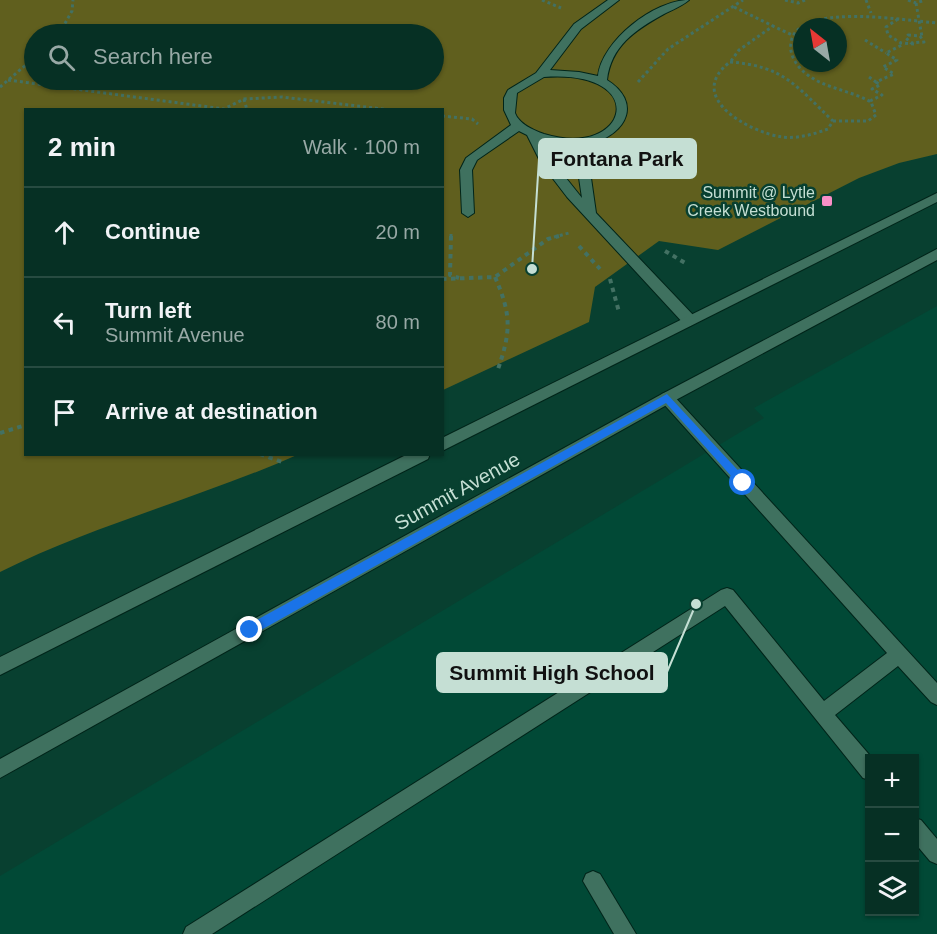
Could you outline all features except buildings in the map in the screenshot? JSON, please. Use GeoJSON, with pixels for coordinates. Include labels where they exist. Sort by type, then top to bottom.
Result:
{"type":"FeatureCollection","features":[{"type":"Feature","properties":{"kind":"main road"},"geometry":{"type":"LineString","coordinates":[[542,74],[559,48],[583,21],[614,0]]}},
{"type":"Feature","properties":{"kind":"main road"},"geometry":{"type":"LineString","coordinates":[[602,82],[605,63],[618,43],[642,24],[684,0]]}},
{"type":"Feature","properties":{"kind":"main road"},"geometry":{"type":"LineString","coordinates":[[574,73],[602,82],[614,91],[621,103],[622,114],[615,125],[604,135],[588,141],[568,143],[532,135],[518,126],[509,113],[508,100],[514,89],[526,80],[542,74],[574,73]]}},
{"type":"Feature","properties":{"kind":"main road"},"geometry":{"type":"LineString","coordinates":[[468,213],[466,170],[472,158],[518,126]]}},
{"type":"Feature","properties":{"kind":"main road"},"geometry":{"type":"LineString","coordinates":[[532,135],[544,160],[571,194],[690,321]]}},
{"type":"Feature","properties":{"kind":"main road"},"geometry":{"type":"LineString","coordinates":[[588,141],[584,171],[590,212]]}},
{"type":"Feature","properties":{"kind":"main road"},"geometry":{"type":"LineString","coordinates":[[444,444],[937,197]]}},
{"type":"Feature","properties":{"kind":"main road","name":"Summit Avenue"},"geometry":{"type":"LineString","coordinates":[[0,770],[667,398],[937,254]]}},
{"type":"Feature","properties":{"kind":"main road"},"geometry":{"type":"LineString","coordinates":[[667,398],[937,696]]}},
{"type":"Feature","properties":{"kind":"main road"},"geometry":{"type":"LineString","coordinates":[[0,666],[419,456]]}},
{"type":"Feature","properties":{"kind":"main road"},"geometry":{"type":"LineString","coordinates":[[193,934],[727,596],[865,765]]}},
{"type":"Feature","properties":{"kind":"main road"},"geometry":{"type":"LineString","coordinates":[[823,713],[898,655]]}},
{"type":"Feature","properties":{"kind":"main road"},"geometry":{"type":"LineString","coordinates":[[919,832],[937,855]]}},
{"type":"Feature","properties":{"kind":"main road"},"geometry":{"type":"LineString","coordinates":[[593,881],[626,934]]}},
{"type":"Feature","properties":{"kind":"path"},"geometry":{"type":"LineString","coordinates":[[65,24],[72,11],[73,0]]}},
{"type":"Feature","properties":{"kind":"path"},"geometry":{"type":"LineString","coordinates":[[542,0],[570,11]]}},
{"type":"Feature","properties":{"kind":"path"},"geometry":{"type":"LineString","coordinates":[[634,86],[669,49],[743,0]]}},
{"type":"Feature","properties":{"kind":"path"},"geometry":{"type":"LineString","coordinates":[[785,0],[798,3],[805,0]]}},
{"type":"Feature","properties":{"kind":"path"},"geometry":{"type":"LineString","coordinates":[[866,0],[871,13]]}},
{"type":"Feature","properties":{"kind":"path"},"geometry":{"type":"LineString","coordinates":[[908,0],[916,3],[925,0]]}},
{"type":"Feature","properties":{"kind":"path"},"geometry":{"type":"LineString","coordinates":[[899,18],[885,31],[890,38],[904,44],[923,43],[916,3]]}},
{"type":"Feature","properties":{"kind":"path"},"geometry":{"type":"LineString","coordinates":[[734,7],[792,35]]}},
{"type":"Feature","properties":{"kind":"path"},"geometry":{"type":"LineString","coordinates":[[730,62],[754,62],[770,67],[789,78],[833,121],[868,121],[876,115],[870,101],[823,83],[804,71],[794,60],[789,48],[792,35],[797,27],[824,16],[871,13],[937,23]]}},
{"type":"Feature","properties":{"kind":"path"},"geometry":{"type":"LineString","coordinates":[[773,26],[739,50],[717,73],[713,86],[715,96],[731,115],[746,125],[783,137],[802,138],[828,129],[833,121]]}},
{"type":"Feature","properties":{"kind":"path"},"geometry":{"type":"LineString","coordinates":[[915,44],[908,41],[907,36],[914,34],[922,37]]}},
{"type":"Feature","properties":{"kind":"path"},"geometry":{"type":"LineString","coordinates":[[864,40],[897,60],[883,67],[894,74],[876,82]]}},
{"type":"Feature","properties":{"kind":"path"},"geometry":{"type":"LineString","coordinates":[[886,53],[904,44]]}},
{"type":"Feature","properties":{"kind":"path"},"geometry":{"type":"LineString","coordinates":[[0,87],[24,66]]}},
{"type":"Feature","properties":{"kind":"path"},"geometry":{"type":"LineString","coordinates":[[869,77],[880,85],[872,89],[882,95],[870,101]]}},
{"type":"Feature","properties":{"kind":"path"},"geometry":{"type":"LineString","coordinates":[[8,80],[24,82]]}},
{"type":"Feature","properties":{"kind":"path"},"geometry":{"type":"LineString","coordinates":[[82,90],[217,108]]}},
{"type":"Feature","properties":{"kind":"path"},"geometry":{"type":"LineString","coordinates":[[226,108],[244,99],[282,97],[374,108]]}},
{"type":"Feature","properties":{"kind":"path"},"geometry":{"type":"LineString","coordinates":[[244,99],[246,108]]}},
{"type":"Feature","properties":{"kind":"path"},"geometry":{"type":"LineString","coordinates":[[444,279],[476,280],[495,277],[548,239],[569,233]]}},
{"type":"Feature","properties":{"kind":"path"},"geometry":{"type":"LineString","coordinates":[[663,250],[687,264]]}},
{"type":"Feature","properties":{"kind":"path"},"geometry":{"type":"LineString","coordinates":[[495,277],[510,314],[510,336],[497,372]]}},
{"type":"Feature","properties":{"kind":"path"},"geometry":{"type":"LineString","coordinates":[[0,433],[24,426]]}},
{"type":"Feature","properties":{"kind":"path"},"geometry":{"type":"LineString","coordinates":[[266,456],[285,463]]}},
{"type":"Feature","properties":{"kind":"shaded area"},"geometry":{"type":"Polygon","coordinates":[[[0,0],[937,0],[937,154],[899,163],[859,178],[718,250],[659,241],[595,287],[589,322],[444,390],[444,108],[24,108],[24,456],[295,456],[73,540],[0,572],[0,0]]]}},
{"type":"Feature","properties":{"kind":"shaded area"},"geometry":{"type":"Polygon","coordinates":[[[937,306],[937,934],[0,934],[0,876],[764,418],[754,408],[937,306]]]}},
{"type":"Feature","properties":{"kind":"place","name":"Summit @ Lytle Creek Westbound"},"geometry":{"type":"Point","coordinates":[827,201]}},
{"type":"Feature","properties":{"kind":"place","name":"Fontana Park"},"geometry":{"type":"Point","coordinates":[532,269]}},
{"type":"Feature","properties":{"kind":"place","name":"Summit High School"},"geometry":{"type":"Point","coordinates":[696,604]}},
{"type":"Feature","properties":{"kind":"route"},"geometry":{"type":"LineString","coordinates":[[250,630],[667,398],[743,483]]}}]}
